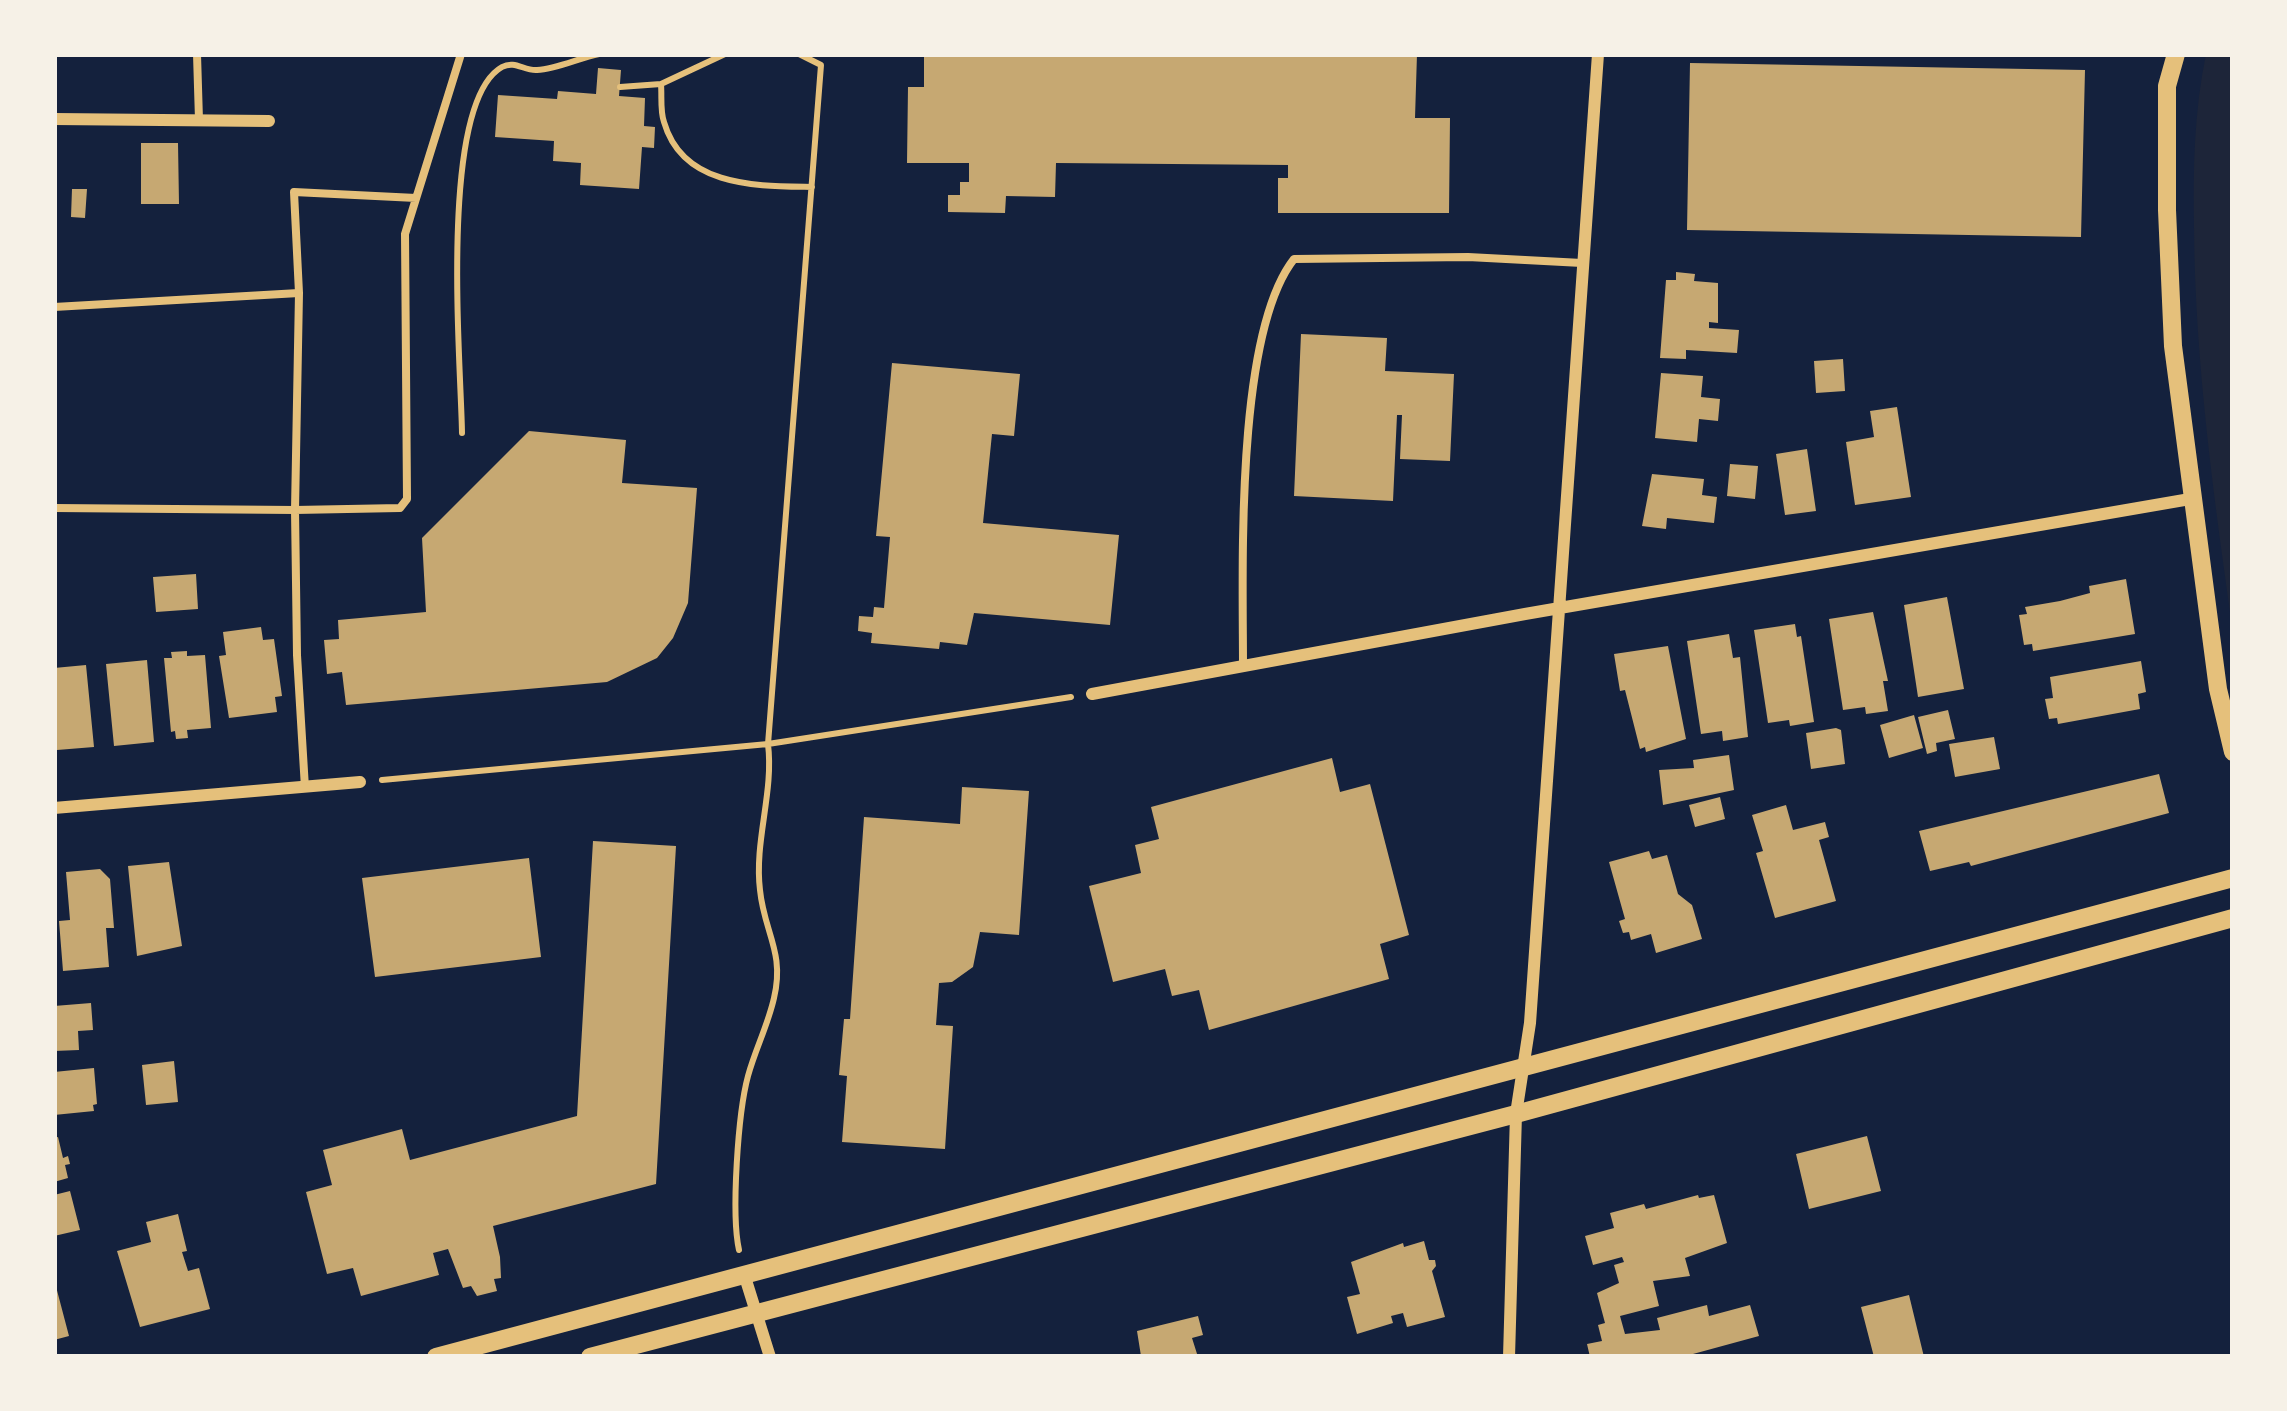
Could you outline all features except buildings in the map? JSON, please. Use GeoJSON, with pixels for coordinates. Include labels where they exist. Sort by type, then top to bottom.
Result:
{"type":"FeatureCollection","features":[{"type":"Feature","properties":{"kind":"street"},"geometry":{"type":"LineString","coordinates":[[1510,1357],[1516,1114],[1530,1023],[1598,54]]}},
{"type":"Feature","properties":{"kind":"street"},"geometry":{"type":"LineString","coordinates":[[2176,54],[2167,86],[2173,346],[2218,689],[2233,752]]}},
{"type":"Feature","properties":{"kind":"street"},"geometry":{"type":"LineString","coordinates":[[54,119],[269,121]]}},
{"type":"Feature","properties":{"kind":"street"},"geometry":{"type":"LineString","coordinates":[[1092,694],[2190,499]]}},
{"type":"Feature","properties":{"kind":"street"},"geometry":{"type":"LineString","coordinates":[[54,808],[360,782]]}},
{"type":"Feature","properties":{"kind":"street"},"geometry":{"type":"LineString","coordinates":[[436,1357],[2233,878]]}},
{"type":"Feature","properties":{"kind":"street"},"geometry":{"type":"LineString","coordinates":[[590,1357],[1516,1114],[2233,918]]}},
{"type":"Feature","properties":{"kind":"street"},"geometry":{"type":"LineString","coordinates":[[745,1277],[770,1357]]}},
{"type":"Feature","properties":{"kind":"lane"},"geometry":{"type":"LineString","coordinates":[[197,54],[200,120]]}},
{"type":"Feature","properties":{"kind":"lane"},"geometry":{"type":"LineString","coordinates":[[54,508],[400,508],[407,499],[405,234],[460,54]]}},
{"type":"Feature","properties":{"kind":"lane"},"geometry":{"type":"LineString","coordinates":[[304,788],[297,655],[294,192],[416,199]]}},
{"type":"Feature","properties":{"kind":"lane"},"geometry":{"type":"LineString","coordinates":[[1244,666],[1242,495],[1265,327],[1284,272],[1294,259],[1468,257],[1582,263]]}},
{"type":"Feature","properties":{"kind":"lane"},"geometry":{"type":"LineString","coordinates":[[54,307],[298,293]]}},
{"type":"Feature","properties":{"kind":"path"},"geometry":{"type":"LineString","coordinates":[[462,433],[460,162],[485,84],[511,59],[535,71],[599,54]]}},
{"type":"Feature","properties":{"kind":"path"},"geometry":{"type":"LineString","coordinates":[[620,87],[661,84],[725,54]]}},
{"type":"Feature","properties":{"kind":"path"},"geometry":{"type":"LineString","coordinates":[[745,1277],[737,1241],[741,1110],[775,995],[778,951],[766,924],[759,887],[772,775],[768,744],[821,65],[799,54]]}},
{"type":"Feature","properties":{"kind":"path"},"geometry":{"type":"LineString","coordinates":[[661,84],[664,122],[694,164],[708,174],[747,185],[812,187]]}},
{"type":"Feature","properties":{"kind":"path"},"geometry":{"type":"LineString","coordinates":[[360,782],[768,744],[1092,694]]}},
{"type":"Feature","properties":{"kind":"shaded area"},"geometry":{"type":"Polygon","coordinates":[[[2206,54],[2233,54],[2233,633],[2207,431],[2195,279],[2195,141],[2206,54]]]}}]}
